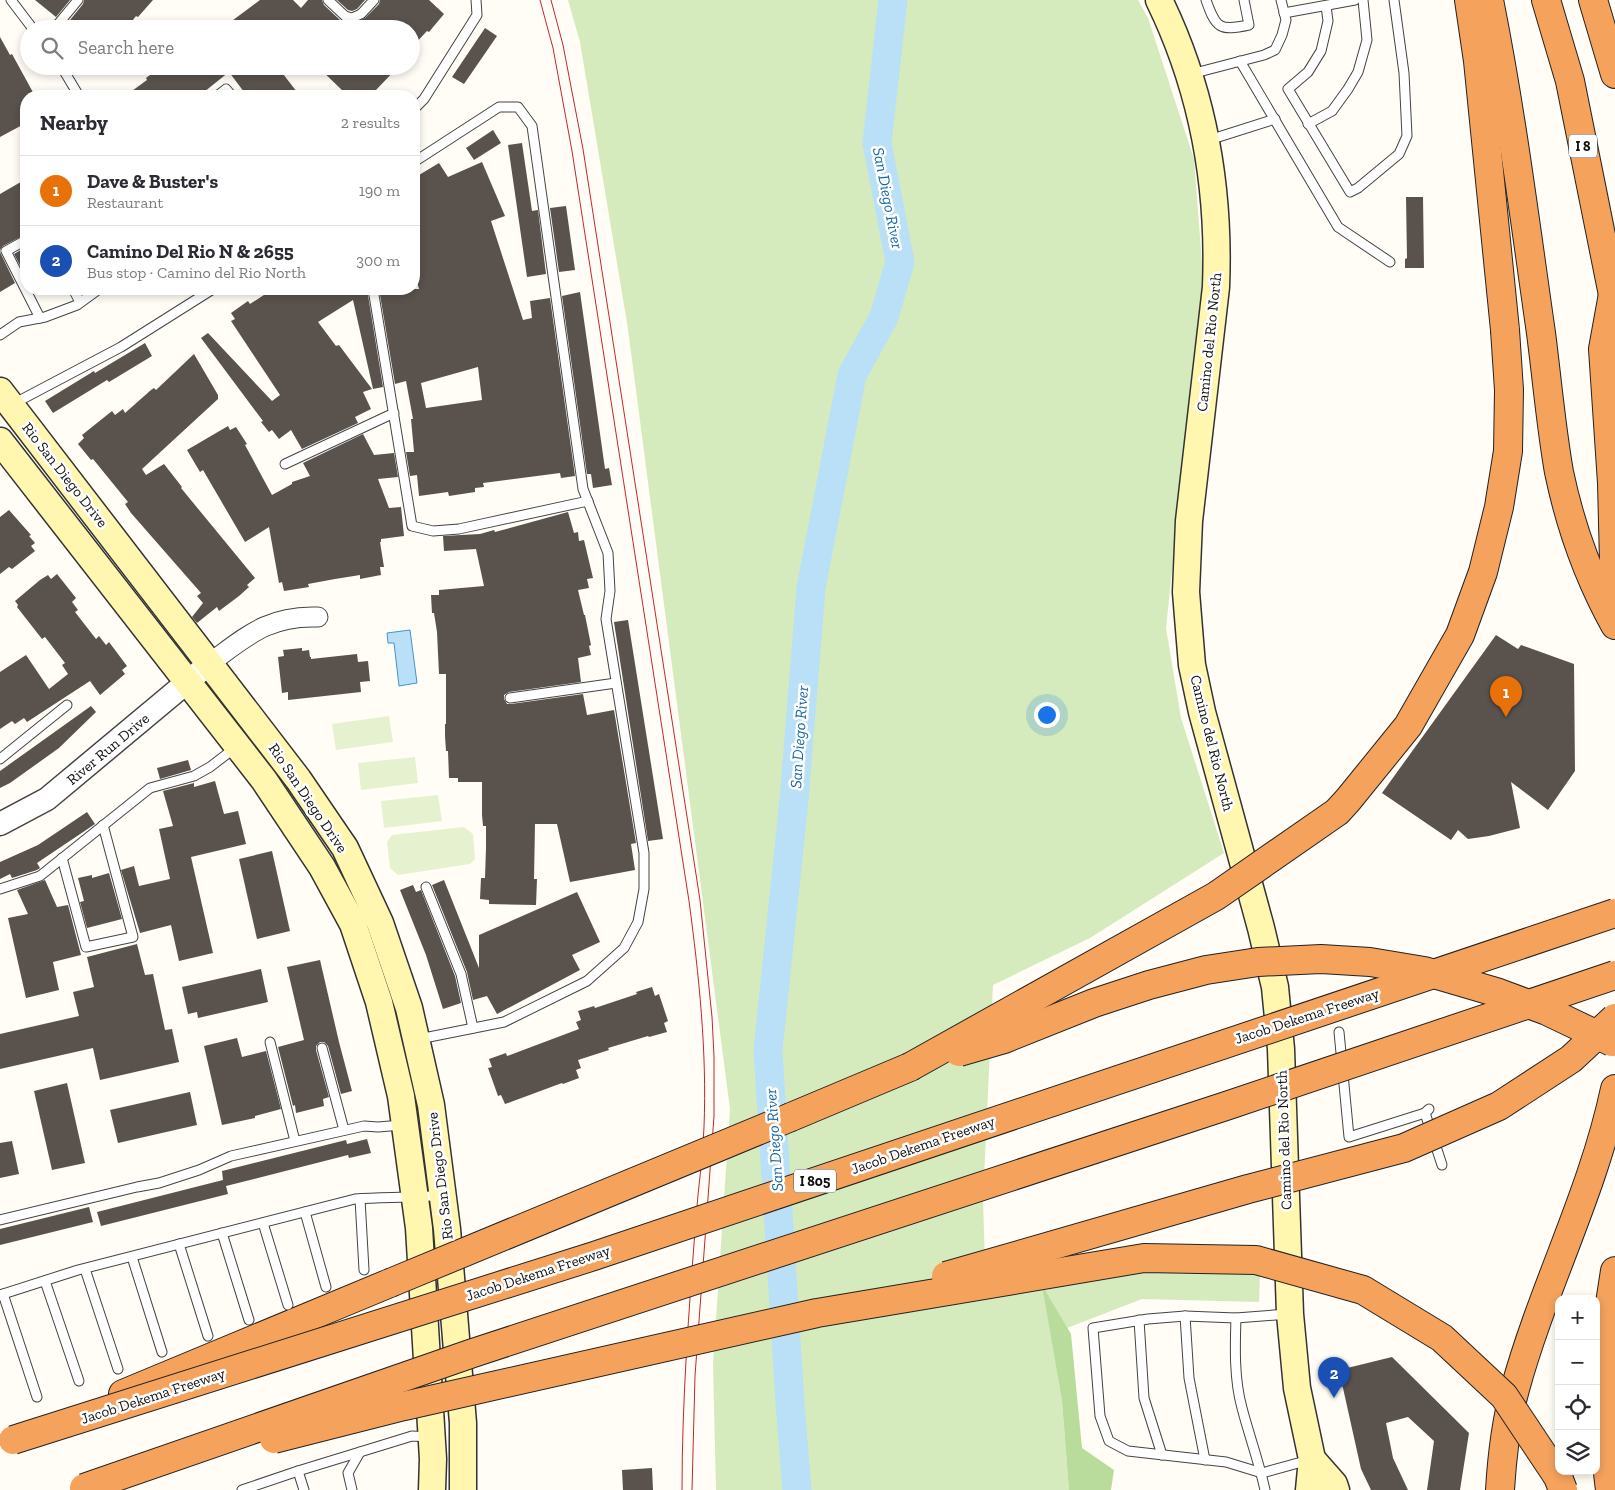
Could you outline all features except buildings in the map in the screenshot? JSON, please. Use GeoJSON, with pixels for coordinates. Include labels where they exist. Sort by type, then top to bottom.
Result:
{"type":"FeatureCollection","features":[{"type":"Feature","properties":{"kind":"highway"},"geometry":{"type":"LineString","coordinates":[[910,1067],[1216,896],[1337,812],[1408,726],[1460,635],[1483,572],[1500,507],[1508,451],[1509,390],[1505,330],[1478,62],[1469,0]]}},
{"type":"Feature","properties":{"kind":"highway"},"geometry":{"type":"LineString","coordinates":[[1489,0],[1501,59],[1560,472],[1575,534],[1600,599],[1615,625]]}},
{"type":"Feature","properties":{"kind":"highway","name":"I 8"},"geometry":{"type":"LineString","coordinates":[[1546,0],[1570,81],[1614,299]]}},
{"type":"Feature","properties":{"kind":"highway"},"geometry":{"type":"LineString","coordinates":[[1593,0],[1615,74]]}},
{"type":"Feature","properties":{"kind":"highway"},"geometry":{"type":"LineString","coordinates":[[1614,299],[1603,349],[1612,483],[1615,602]]}},
{"type":"Feature","properties":{"kind":"highway","name":"Jacob Dekema Freeway"},"geometry":{"type":"LineString","coordinates":[[6,1442],[594,1256],[1615,913]]}},
{"type":"Feature","properties":{"kind":"highway"},"geometry":{"type":"LineString","coordinates":[[6,1442],[910,1067],[1004,1039],[1094,1003],[1149,985],[1206,970],[1258,962],[1321,959],[1370,962],[1424,971],[1499,993],[1547,1011],[1615,1044]]}},
{"type":"Feature","properties":{"kind":"highway"},"geometry":{"type":"LineString","coordinates":[[81,1489],[473,1353],[1192,1117],[1615,975]]}},
{"type":"Feature","properties":{"kind":"highway"},"geometry":{"type":"LineString","coordinates":[[817,1313],[1248,1189],[1404,1148],[1499,1106],[1571,1059],[1615,1018]]}},
{"type":"Feature","properties":{"kind":"highway"},"geometry":{"type":"LineString","coordinates":[[1500,1490],[1504,1447],[1515,1389],[1602,1145],[1615,1089]]}},
{"type":"Feature","properties":{"kind":"highway"},"geometry":{"type":"LineString","coordinates":[[81,1489],[156,1468],[404,1406],[817,1313],[1144,1258],[1256,1260],[1363,1290],[1442,1338],[1504,1396],[1558,1477],[1563,1490]]}},
{"type":"Feature","properties":{"kind":"highway"},"geometry":{"type":"LineString","coordinates":[[1610,1490],[1604,1434],[1603,1392],[1609,1307],[1615,1271]]}},
{"type":"Feature","properties":{"kind":"main road","name":"Camino del Rio North"},"geometry":{"type":"LineString","coordinates":[[1159,0],[1190,74],[1206,141],[1213,186],[1218,251],[1212,322],[1189,521],[1186,592],[1192,665],[1202,712],[1261,928],[1275,987],[1281,1049],[1290,1314],[1297,1388],[1312,1459],[1309,1490]]}},
{"type":"Feature","properties":{"kind":"main road","name":"Rio San Diego Drive"},"geometry":{"type":"LineString","coordinates":[[6,399],[298,779],[344,848],[380,923],[410,1008],[431,1105],[447,1229],[463,1423],[463,1490]]}},
{"type":"Feature","properties":{"kind":"main road","name":"Rio San Diego Drive"},"geometry":{"type":"LineString","coordinates":[[2,446],[264,780],[322,867],[353,924],[380,1002],[401,1096],[405,1124],[418,1228],[431,1437],[432,1490]]}},
{"type":"Feature","properties":{"kind":"main road","name":"Camino del Rio North"},"geometry":{"type":"LineString","coordinates":[[1312,1459],[1334,1484],[1336,1490]]}},
{"type":"Feature","properties":{"kind":"street"},"geometry":{"type":"LineString","coordinates":[[210,663],[250,634],[272,622],[302,616],[318,617]]}},
{"type":"Feature","properties":{"kind":"street","name":"River Run Drive"},"geometry":{"type":"LineString","coordinates":[[0,824],[48,800],[210,663]]}},
{"type":"Feature","properties":{"kind":"lane"},"geometry":{"type":"LineString","coordinates":[[12,0],[26,20]]}},
{"type":"Feature","properties":{"kind":"lane"},"geometry":{"type":"LineString","coordinates":[[61,20],[78,0]]}},
{"type":"Feature","properties":{"kind":"lane"},"geometry":{"type":"LineString","coordinates":[[328,0],[345,16],[352,18],[361,14],[374,0]]}},
{"type":"Feature","properties":{"kind":"lane"},"geometry":{"type":"LineString","coordinates":[[420,103],[477,14],[476,0]]}},
{"type":"Feature","properties":{"kind":"lane"},"geometry":{"type":"LineString","coordinates":[[1206,0],[1214,20],[1220,26],[1230,29],[1249,25],[1244,0]]}},
{"type":"Feature","properties":{"kind":"lane"},"geometry":{"type":"LineString","coordinates":[[1190,74],[1264,55],[1275,50],[1286,20],[1281,0]]}},
{"type":"Feature","properties":{"kind":"lane"},"geometry":{"type":"LineString","coordinates":[[1284,14],[1356,0]]}},
{"type":"Feature","properties":{"kind":"lane"},"geometry":{"type":"LineString","coordinates":[[1308,124],[1332,111],[1358,72],[1366,40],[1363,0]]}},
{"type":"Feature","properties":{"kind":"lane"},"geometry":{"type":"LineString","coordinates":[[1326,6],[1328,21],[1320,51],[1308,72],[1288,89],[1350,192],[1358,188],[1400,154],[1407,136],[1404,72],[1394,0]]}},
{"type":"Feature","properties":{"kind":"lane"},"geometry":{"type":"LineString","coordinates":[[1240,61],[1338,227],[1390,262]]}},
{"type":"Feature","properties":{"kind":"lane"},"geometry":{"type":"LineString","coordinates":[[66,75],[75,90]]}},
{"type":"Feature","properties":{"kind":"lane"},"geometry":{"type":"LineString","coordinates":[[417,1039],[504,1022],[587,981],[624,948],[638,922],[644,889],[644,853],[606,619],[610,591],[608,553],[583,489],[532,126],[518,107],[499,107],[420,158]]}},
{"type":"Feature","properties":{"kind":"lane"},"geometry":{"type":"LineString","coordinates":[[1206,141],[1274,119]]}},
{"type":"Feature","properties":{"kind":"lane"},"geometry":{"type":"LineString","coordinates":[[20,243],[6,251],[20,279]]}},
{"type":"Feature","properties":{"kind":"lane"},"geometry":{"type":"LineString","coordinates":[[28,295],[40,318]]}},
{"type":"Feature","properties":{"kind":"lane"},"geometry":{"type":"LineString","coordinates":[[76,295],[80,302]]}},
{"type":"Feature","properties":{"kind":"lane"},"geometry":{"type":"LineString","coordinates":[[0,335],[19,322],[40,318],[80,302],[90,295]]}},
{"type":"Feature","properties":{"kind":"lane"},"geometry":{"type":"LineString","coordinates":[[6,399],[121,347],[203,295]]}},
{"type":"Feature","properties":{"kind":"lane"},"geometry":{"type":"LineString","coordinates":[[374,295],[412,526],[433,531],[459,529],[588,501]]}},
{"type":"Feature","properties":{"kind":"lane"},"geometry":{"type":"LineString","coordinates":[[285,464],[394,413]]}},
{"type":"Feature","properties":{"kind":"lane"},"geometry":{"type":"LineString","coordinates":[[510,698],[616,683]]}},
{"type":"Feature","properties":{"kind":"lane"},"geometry":{"type":"LineString","coordinates":[[0,759],[67,705]]}},
{"type":"Feature","properties":{"kind":"lane"},"geometry":{"type":"LineString","coordinates":[[0,889],[40,876],[150,788],[194,776],[210,767],[238,746]]}},
{"type":"Feature","properties":{"kind":"lane"},"geometry":{"type":"LineString","coordinates":[[62,858],[86,947],[134,936],[103,825]]}},
{"type":"Feature","properties":{"kind":"lane"},"geometry":{"type":"LineString","coordinates":[[426,888],[461,974],[473,1028]]}},
{"type":"Feature","properties":{"kind":"lane"},"geometry":{"type":"LineString","coordinates":[[1339,1032],[1349,1138],[1427,1111],[1442,1165]]}},
{"type":"Feature","properties":{"kind":"lane"},"geometry":{"type":"LineString","coordinates":[[270,1042],[296,1141]]}},
{"type":"Feature","properties":{"kind":"lane"},"geometry":{"type":"LineString","coordinates":[[322,1048],[344,1130]]}},
{"type":"Feature","properties":{"kind":"lane"},"geometry":{"type":"LineString","coordinates":[[0,1220],[159,1183],[198,1170],[231,1156],[364,1126],[378,1127],[405,1124]]}},
{"type":"Feature","properties":{"kind":"lane"},"geometry":{"type":"LineString","coordinates":[[37,1397],[1,1295],[85,1269],[360,1199],[386,1196],[415,1198],[442,1195]]}},
{"type":"Feature","properties":{"kind":"lane"},"geometry":{"type":"LineString","coordinates":[[360,1199],[364,1270]]}},
{"type":"Feature","properties":{"kind":"lane"},"geometry":{"type":"LineString","coordinates":[[304,1212],[326,1287]]}},
{"type":"Feature","properties":{"kind":"lane"},"geometry":{"type":"LineString","coordinates":[[263,1223],[288,1306]]}},
{"type":"Feature","properties":{"kind":"lane"},"geometry":{"type":"LineString","coordinates":[[222,1233],[249,1320]]}},
{"type":"Feature","properties":{"kind":"lane"},"geometry":{"type":"LineString","coordinates":[[180,1244],[208,1336]]}},
{"type":"Feature","properties":{"kind":"lane"},"geometry":{"type":"LineString","coordinates":[[132,1257],[162,1352]]}},
{"type":"Feature","properties":{"kind":"lane"},"geometry":{"type":"LineString","coordinates":[[85,1269],[118,1369]]}},
{"type":"Feature","properties":{"kind":"lane"},"geometry":{"type":"LineString","coordinates":[[45,1281],[79,1381]]}},
{"type":"Feature","properties":{"kind":"lane"},"geometry":{"type":"LineString","coordinates":[[1290,1314],[1236,1318],[1185,1316],[1140,1320],[1093,1328],[1100,1416],[1109,1441],[1128,1451],[1226,1462],[1262,1473],[1312,1459]]}},
{"type":"Feature","properties":{"kind":"lane"},"geometry":{"type":"LineString","coordinates":[[1185,1316],[1189,1378],[1205,1460]]}},
{"type":"Feature","properties":{"kind":"lane"},"geometry":{"type":"LineString","coordinates":[[1236,1318],[1235,1354],[1241,1406],[1262,1473],[1265,1490]]}},
{"type":"Feature","properties":{"kind":"lane"},"geometry":{"type":"LineString","coordinates":[[1140,1320],[1144,1398],[1162,1455]]}},
{"type":"Feature","properties":{"kind":"lane"},"geometry":{"type":"LineString","coordinates":[[242,1490],[260,1487],[298,1471],[412,1436],[431,1437]]}},
{"type":"Feature","properties":{"kind":"lane"},"geometry":{"type":"LineString","coordinates":[[352,1490],[348,1473],[360,1452]]}},
{"type":"Feature","properties":{"kind":"lane"},"geometry":{"type":"LineString","coordinates":[[298,1471],[304,1490]]}},
{"type":"Feature","properties":{"kind":"green space"},"geometry":{"type":"Polygon","coordinates":[[[568,0],[1138,0],[1148,18],[1194,159],[1203,276],[1166,628],[1181,718],[1224,853],[1090,938],[993,985],[983,1200],[986,1295],[1158,1265],[1260,1275],[1259,1302],[1142,1299],[1067,1328],[1043,1287],[1062,1401],[1069,1490],[716,1490],[713,1364],[730,1109],[628,329],[580,42],[568,0]]]}},
{"type":"Feature","properties":{"kind":"green space"},"geometry":{"type":"Polygon","coordinates":[[[389,716],[393,742],[336,750],[332,724],[389,716]]]}},
{"type":"Feature","properties":{"kind":"green space"},"geometry":{"type":"Polygon","coordinates":[[[415,757],[418,783],[361,790],[358,763],[415,757]]]}},
{"type":"Feature","properties":{"kind":"green space"},"geometry":{"type":"Polygon","coordinates":[[[438,795],[442,821],[384,828],[381,801],[438,795]]]}},
{"type":"Feature","properties":{"kind":"green space"},"geometry":{"type":"Polygon","coordinates":[[[464,827],[473,834],[475,859],[470,864],[398,875],[390,868],[387,842],[392,835],[464,827]]]}},
{"type":"Feature","properties":{"kind":"green space"},"geometry":{"type":"Polygon","coordinates":[[[1042,1285],[1071,1334],[1082,1448],[1114,1470],[1111,1490],[1069,1490],[1062,1401],[1042,1285]]]}},
{"type":"Feature","properties":{"kind":"water"},"geometry":{"type":"Polygon","coordinates":[[[410,630],[417,683],[399,686],[394,643],[388,643],[387,633],[410,630]]]}},
{"type":"Feature","properties":{"kind":"waterway","name":"San Diego River"},"geometry":{"type":"LineString","coordinates":[[797,1490],[768,1050],[794,800],[811,588],[852,375],[884,317],[900,262],[877,143],[893,0]]}},
{"type":"Feature","properties":{"kind":"tram line"},"geometry":{"type":"LineString","coordinates":[[540,0],[553,48],[572,151],[689,901],[699,985],[705,1099],[703,1150],[686,1354],[682,1490]]}},
{"type":"Feature","properties":{"kind":"tram line"},"geometry":{"type":"LineString","coordinates":[[551,0],[563,45],[583,149],[700,900],[712,1017],[714,1116],[695,1376],[692,1490]]}},
{"type":"Feature","properties":{"kind":"place","name":"Dave & Buster's"},"geometry":{"type":"Point","coordinates":[1506,717]}},
{"type":"Feature","properties":{"kind":"place","name":"Camino Del Rio N & 2655"},"geometry":{"type":"Point","coordinates":[1334,1398]}}]}
